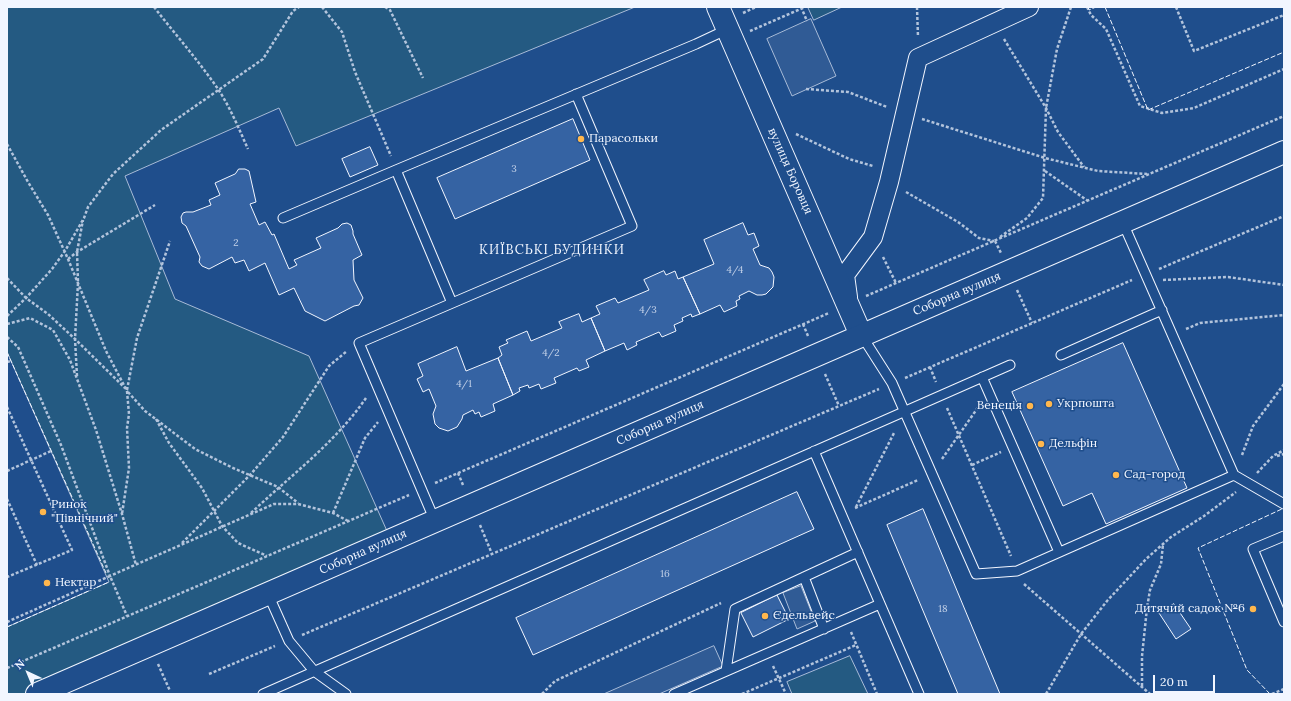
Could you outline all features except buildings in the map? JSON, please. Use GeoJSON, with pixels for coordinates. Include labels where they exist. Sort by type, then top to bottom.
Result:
{"type":"FeatureCollection","features":[{"type":"Feature","properties":{"kind":"main road","name":"вулиця Боровця"},"geometry":{"type":"LineString","coordinates":[[718,7],[861,335]]}},
{"type":"Feature","properties":{"kind":"main road","name":"Соборна вулиця"},"geometry":{"type":"LineString","coordinates":[[37,694],[1284,152]]}},
{"type":"Feature","properties":{"kind":"street"},"geometry":{"type":"LineString","coordinates":[[848,304],[845,276],[873,237],[889,182],[918,58],[1029,7]]}},
{"type":"Feature","properties":{"kind":"lane"},"geometry":{"type":"LineString","coordinates":[[283,218],[728,29]]}},
{"type":"Feature","properties":{"kind":"lane"},"geometry":{"type":"LineString","coordinates":[[435,521],[359,343],[632,226],[576,94]]}},
{"type":"Feature","properties":{"kind":"lane"},"geometry":{"type":"LineString","coordinates":[[396,170],[452,303]]}},
{"type":"Feature","properties":{"kind":"lane"},"geometry":{"type":"LineString","coordinates":[[1123,223],[1234,475],[1284,504]]}},
{"type":"Feature","properties":{"kind":"lane"},"geometry":{"type":"LineString","coordinates":[[1061,355],[1162,310]]}},
{"type":"Feature","properties":{"kind":"lane"},"geometry":{"type":"LineString","coordinates":[[861,335],[892,383],[976,574],[1017,571],[1234,475]]}},
{"type":"Feature","properties":{"kind":"lane"},"geometry":{"type":"LineString","coordinates":[[263,694],[1010,365]]}},
{"type":"Feature","properties":{"kind":"lane"},"geometry":{"type":"LineString","coordinates":[[982,377],[1059,552]]}},
{"type":"Feature","properties":{"kind":"lane"},"geometry":{"type":"LineString","coordinates":[[814,451],[919,694]]}},
{"type":"Feature","properties":{"kind":"lane"},"geometry":{"type":"LineString","coordinates":[[1284,536],[1254,549],[1284,622]]}},
{"type":"Feature","properties":{"kind":"lane"},"geometry":{"type":"LineString","coordinates":[[726,672],[734,610],[858,552]]}},
{"type":"Feature","properties":{"kind":"lane"},"geometry":{"type":"LineString","coordinates":[[804,577],[824,629]]}},
{"type":"Feature","properties":{"kind":"lane"},"geometry":{"type":"LineString","coordinates":[[268,594],[289,640],[314,671],[346,694]]}},
{"type":"Feature","properties":{"kind":"lane"},"geometry":{"type":"LineString","coordinates":[[674,694],[880,604]]}},
{"type":"Feature","properties":{"kind":"path"},"geometry":{"type":"LineString","coordinates":[[154,7],[196,59],[218,90],[248,149]]}},
{"type":"Feature","properties":{"kind":"path"},"geometry":{"type":"LineString","coordinates":[[77,380],[75,339],[78,283],[77,252],[84,218],[88,207],[113,174],[162,130],[263,59],[293,12],[299,7]]}},
{"type":"Feature","properties":{"kind":"path"},"geometry":{"type":"LineString","coordinates":[[322,7],[342,32],[355,72],[396,170]]}},
{"type":"Feature","properties":{"kind":"path"},"geometry":{"type":"LineString","coordinates":[[385,7],[390,10],[423,78]]}},
{"type":"Feature","properties":{"kind":"path"},"geometry":{"type":"LineString","coordinates":[[728,29],[750,31],[805,7]]}},
{"type":"Feature","properties":{"kind":"path"},"geometry":{"type":"LineString","coordinates":[[918,7],[918,58]]}},
{"type":"Feature","properties":{"kind":"path"},"geometry":{"type":"LineString","coordinates":[[995,241],[1027,218],[1044,198],[1046,108],[1057,49],[1071,7]]}},
{"type":"Feature","properties":{"kind":"path"},"geometry":{"type":"LineString","coordinates":[[1087,7],[1091,15],[1106,29],[1140,106],[1162,113],[1194,108],[1284,69]]}},
{"type":"Feature","properties":{"kind":"path"},"geometry":{"type":"LineString","coordinates":[[1176,7],[1194,51],[1284,14]]}},
{"type":"Feature","properties":{"kind":"path"},"geometry":{"type":"LineString","coordinates":[[801,8],[807,21]]}},
{"type":"Feature","properties":{"kind":"path"},"geometry":{"type":"LineString","coordinates":[[994,22],[1046,108],[1058,132],[1084,167]]}},
{"type":"Feature","properties":{"kind":"path"},"geometry":{"type":"LineString","coordinates":[[806,89],[848,92],[904,114],[1045,158],[1098,171],[1149,174]]}},
{"type":"Feature","properties":{"kind":"path"},"geometry":{"type":"LineString","coordinates":[[7,668],[1284,116]]}},
{"type":"Feature","properties":{"kind":"path"},"geometry":{"type":"LineString","coordinates":[[7,144],[48,215],[65,251],[106,351],[127,391]]}},
{"type":"Feature","properties":{"kind":"path"},"geometry":{"type":"LineString","coordinates":[[1045,170],[1088,201]]}},
{"type":"Feature","properties":{"kind":"path"},"geometry":{"type":"LineString","coordinates":[[68,259],[77,252],[155,205]]}},
{"type":"Feature","properties":{"kind":"path"},"geometry":{"type":"LineString","coordinates":[[209,674],[892,383],[1147,277],[1284,216]]}},
{"type":"Feature","properties":{"kind":"path"},"geometry":{"type":"LineString","coordinates":[[7,316],[26,298],[52,269],[65,251],[84,218]]}},
{"type":"Feature","properties":{"kind":"path"},"geometry":{"type":"LineString","coordinates":[[873,237],[896,284]]}},
{"type":"Feature","properties":{"kind":"path"},"geometry":{"type":"LineString","coordinates":[[122,514],[129,468],[127,428],[129,414],[127,391],[137,338],[170,241]]}},
{"type":"Feature","properties":{"kind":"path"},"geometry":{"type":"LineString","coordinates":[[1147,277],[1228,277],[1284,285]]}},
{"type":"Feature","properties":{"kind":"path"},"geometry":{"type":"LineString","coordinates":[[7,278],[26,298],[48,314],[75,339],[146,411],[155,418],[195,449],[278,487],[298,504]]}},
{"type":"Feature","properties":{"kind":"path"},"geometry":{"type":"LineString","coordinates":[[1172,335],[1200,323],[1284,315]]}},
{"type":"Feature","properties":{"kind":"path"},"geometry":{"type":"LineString","coordinates":[[7,324],[30,318],[53,330],[70,360],[96,430],[136,565]]}},
{"type":"Feature","properties":{"kind":"path"},"geometry":{"type":"LineString","coordinates":[[7,337],[18,347],[61,445],[110,576],[127,616]]}},
{"type":"Feature","properties":{"kind":"path"},"geometry":{"type":"LineString","coordinates":[[180,545],[250,475],[283,437],[328,366],[359,343]]}},
{"type":"Feature","properties":{"kind":"path"},"geometry":{"type":"LineString","coordinates":[[7,362],[11,360]]}},
{"type":"Feature","properties":{"kind":"path"},"geometry":{"type":"LineString","coordinates":[[930,367],[1022,582],[1150,694]]}},
{"type":"Feature","properties":{"kind":"path"},"geometry":{"type":"LineString","coordinates":[[249,515],[342,429],[376,382]]}},
{"type":"Feature","properties":{"kind":"path"},"geometry":{"type":"LineString","coordinates":[[1234,475],[1253,426],[1284,384]]}},
{"type":"Feature","properties":{"kind":"path"},"geometry":{"type":"LineString","coordinates":[[7,407],[72,550],[7,577]]}},
{"type":"Feature","properties":{"kind":"path"},"geometry":{"type":"LineString","coordinates":[[333,513],[365,438],[387,410]]}},
{"type":"Feature","properties":{"kind":"path"},"geometry":{"type":"LineString","coordinates":[[856,507],[904,412]]}},
{"type":"Feature","properties":{"kind":"path"},"geometry":{"type":"LineString","coordinates":[[155,418],[169,443],[202,488],[222,526],[238,543],[267,556]]}},
{"type":"Feature","properties":{"kind":"path"},"geometry":{"type":"LineString","coordinates":[[972,465],[1013,447]]}},
{"type":"Feature","properties":{"kind":"path"},"geometry":{"type":"LineString","coordinates":[[1046,694],[1081,634],[1146,559],[1171,537],[1204,516],[1248,483],[1273,456],[1284,450]]}},
{"type":"Feature","properties":{"kind":"path"},"geometry":{"type":"LineString","coordinates":[[7,471],[51,452]]}},
{"type":"Feature","properties":{"kind":"path"},"geometry":{"type":"LineString","coordinates":[[1273,456],[1284,454]]}},
{"type":"Feature","properties":{"kind":"path"},"geometry":{"type":"LineString","coordinates":[[7,499],[37,565]]}},
{"type":"Feature","properties":{"kind":"path"},"geometry":{"type":"LineString","coordinates":[[7,622],[274,504],[298,504],[333,513],[349,521]]}},
{"type":"Feature","properties":{"kind":"path"},"geometry":{"type":"LineString","coordinates":[[1142,686],[1142,656],[1146,608],[1150,590],[1161,564],[1163,544]]}},
{"type":"Feature","properties":{"kind":"path"},"geometry":{"type":"LineString","coordinates":[[542,694],[555,681],[726,601]]}},
{"type":"Feature","properties":{"kind":"path"},"geometry":{"type":"LineString","coordinates":[[845,619],[877,694]]}},
{"type":"Feature","properties":{"kind":"path"},"geometry":{"type":"LineString","coordinates":[[150,645],[170,691]]}},
{"type":"Feature","properties":{"kind":"path"},"geometry":{"type":"LineString","coordinates":[[742,694],[856,645]]}},
{"type":"Feature","properties":{"kind":"path"},"geometry":{"type":"LineString","coordinates":[[767,653],[786,694]]}},
{"type":"Feature","properties":{"kind":"path"},"geometry":{"type":"LineString","coordinates":[[1272,694],[1284,689]]}},
{"type":"Feature","properties":{"kind":"shaded area"},"geometry":{"type":"Polygon","coordinates":[[[7,7],[635,7],[296,146],[279,108],[125,176],[175,299],[309,356],[391,540],[37,694],[7,694],[7,627],[109,582],[7,352],[7,7]]]}},
{"type":"Feature","properties":{"kind":"shaded area"},"geometry":{"type":"Polygon","coordinates":[[[808,7],[842,7],[814,20],[808,7]]]}},
{"type":"Feature","properties":{"kind":"shaded area"},"geometry":{"type":"Polygon","coordinates":[[[811,19],[836,76],[792,96],[767,39],[811,19]]]}},
{"type":"Feature","properties":{"kind":"shaded area"},"geometry":{"type":"Polygon","coordinates":[[[801,586],[815,621],[797,629],[783,593],[801,586]]]}},
{"type":"Feature","properties":{"kind":"shaded area"},"geometry":{"type":"Polygon","coordinates":[[[714,646],[723,666],[659,694],[604,694],[714,646]]]}},
{"type":"Feature","properties":{"kind":"shaded area"},"geometry":{"type":"Polygon","coordinates":[[[850,656],[868,694],[792,694],[787,682],[850,656]]]}},
{"type":"Feature","properties":{"kind":"fence"},"geometry":{"type":"LineString","coordinates":[[1088,7],[1089,10],[1096,7]]}},
{"type":"Feature","properties":{"kind":"fence"},"geometry":{"type":"LineString","coordinates":[[1105,7],[1148,110],[1284,52]]}},
{"type":"Feature","properties":{"kind":"fence"},"geometry":{"type":"LineString","coordinates":[[7,352],[106,573]]}},
{"type":"Feature","properties":{"kind":"fence"},"geometry":{"type":"LineString","coordinates":[[1270,694],[1247,670],[1198,548],[1284,508]]}},
{"type":"Feature","properties":{"kind":"fence"},"geometry":{"type":"LineString","coordinates":[[7,627],[109,582]]}},
{"type":"Feature","properties":{"kind":"place","name":"Парасольки"},"geometry":{"type":"Point","coordinates":[581,139]}},
{"type":"Feature","properties":{"kind":"place","name":"Укрпошта"},"geometry":{"type":"Point","coordinates":[1049,404]}},
{"type":"Feature","properties":{"kind":"place","name":"Венеція"},"geometry":{"type":"Point","coordinates":[1030,406]}},
{"type":"Feature","properties":{"kind":"place","name":"Дельфін"},"geometry":{"type":"Point","coordinates":[1041,444]}},
{"type":"Feature","properties":{"kind":"place","name":"Сад-город"},"geometry":{"type":"Point","coordinates":[1116,475]}},
{"type":"Feature","properties":{"kind":"place","name":"Ринок \"Північний\""},"geometry":{"type":"Point","coordinates":[43,512]}},
{"type":"Feature","properties":{"kind":"place","name":"Нектар"},"geometry":{"type":"Point","coordinates":[47,583]}},
{"type":"Feature","properties":{"kind":"place","name":"Дитячий садок №6"},"geometry":{"type":"Point","coordinates":[1253,609]}},
{"type":"Feature","properties":{"kind":"place","name":"Єдельвейс"},"geometry":{"type":"Point","coordinates":[765,616]}},
{"type":"Feature","properties":{"kind":"district","name":"КИЇВСЬКІ БУДИНКИ"},"geometry":{"type":"Point","coordinates":[552,250]}}]}
